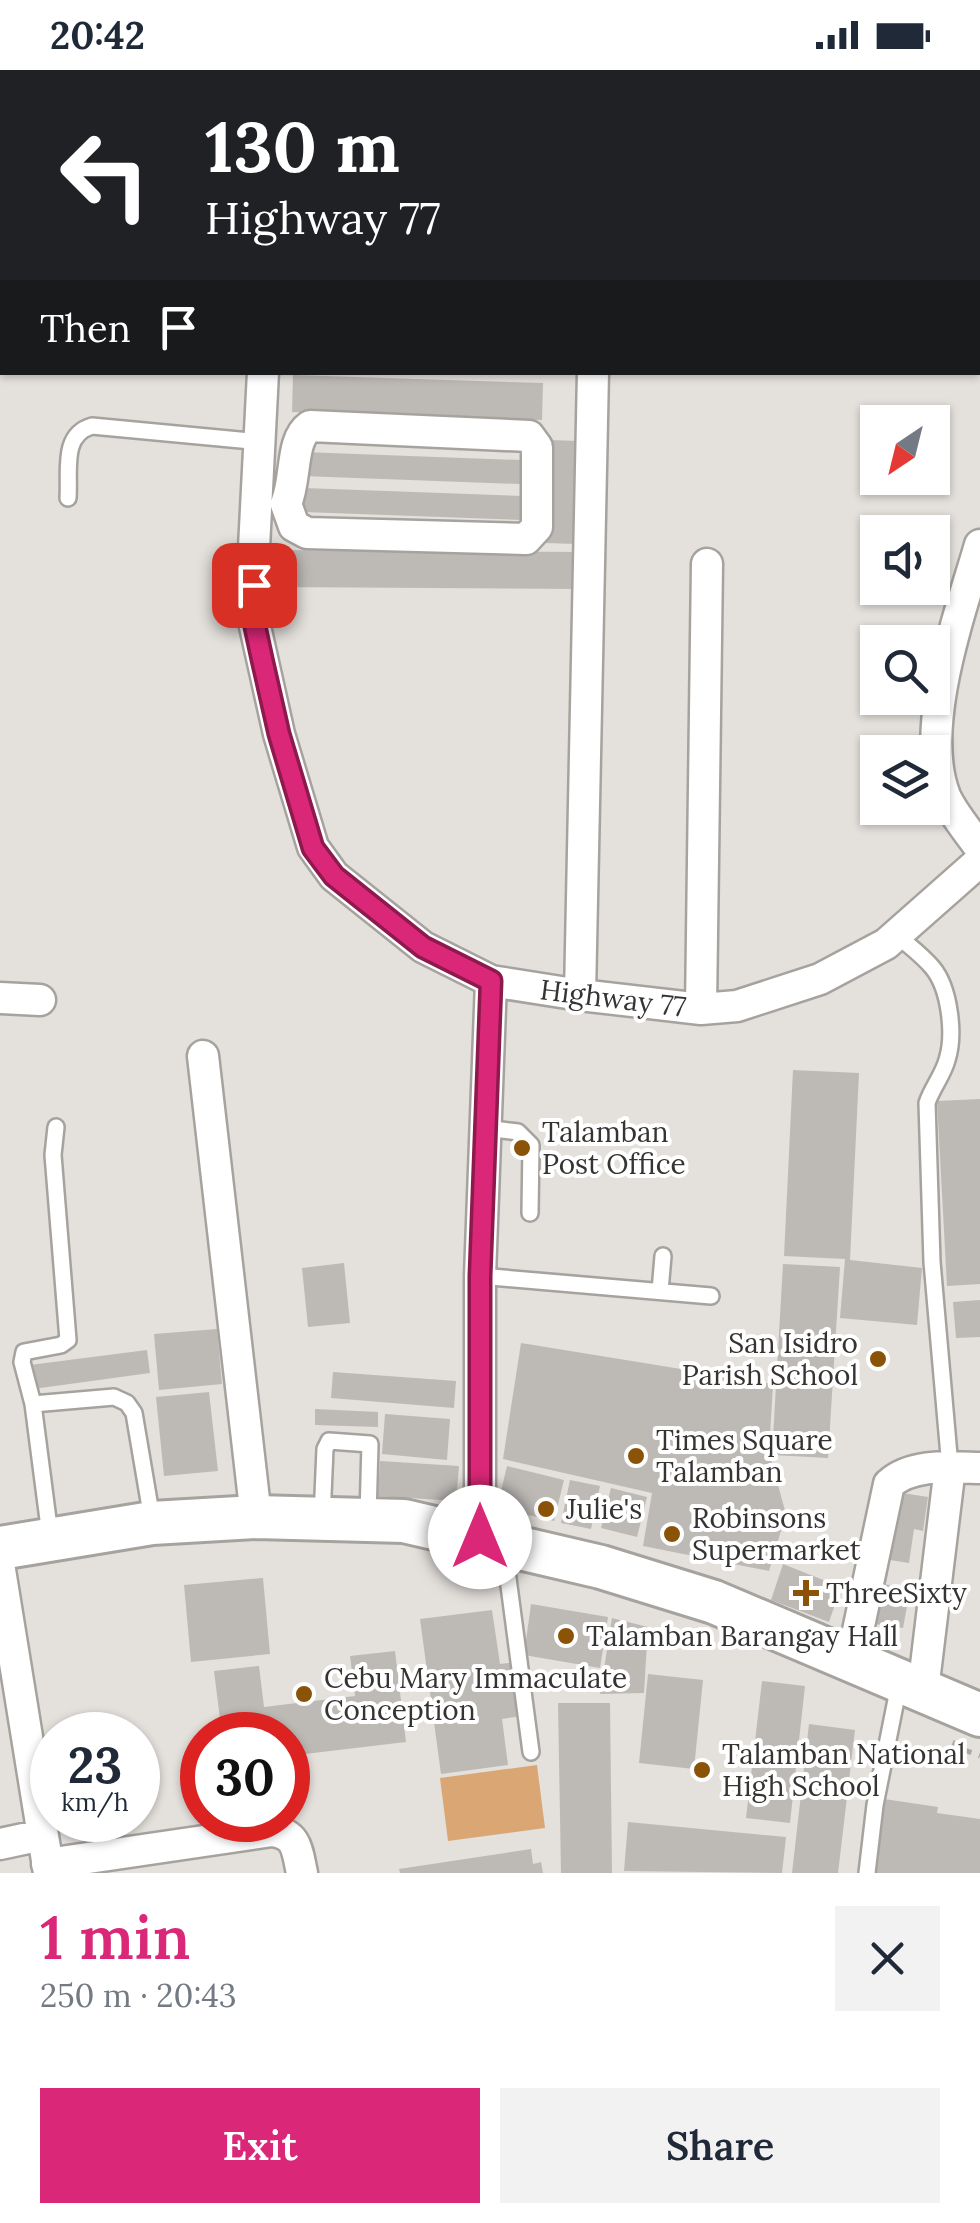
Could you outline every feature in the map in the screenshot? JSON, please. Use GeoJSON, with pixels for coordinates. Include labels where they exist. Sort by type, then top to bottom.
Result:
{"type":"FeatureCollection","features":[{"type":"Feature","properties":{"kind":"main road"},"geometry":{"type":"LineString","coordinates":[[0,1548],[152,1523],[256,1517],[404,1521],[601,1567],[714,1602],[980,1715]]}},
{"type":"Feature","properties":{"kind":"street","name":"Highway 77"},"geometry":{"type":"LineString","coordinates":[[263,375],[261,442],[271,504],[254,622],[279,734],[313,848],[334,876],[423,947],[491,981],[580,996],[701,1009],[737,1006],[820,979],[897,935],[977,868]]}},
{"type":"Feature","properties":{"kind":"street"},"geometry":{"type":"LineString","coordinates":[[580,996],[593,375]]}},
{"type":"Feature","properties":{"kind":"street"},"geometry":{"type":"LineString","coordinates":[[310,426],[529,436],[537,447],[537,526],[526,538],[307,532],[294,526],[271,504],[294,485],[296,442],[310,426]]}},
{"type":"Feature","properties":{"kind":"street"},"geometry":{"type":"LineString","coordinates":[[977,868],[946,798],[938,754],[943,675],[980,545]]}},
{"type":"Feature","properties":{"kind":"street"},"geometry":{"type":"LineString","coordinates":[[701,1009],[707,564]]}},
{"type":"Feature","properties":{"kind":"street"},"geometry":{"type":"LineString","coordinates":[[491,981],[480,1276],[492,1540]]}},
{"type":"Feature","properties":{"kind":"street"},"geometry":{"type":"LineString","coordinates":[[0,998],[40,1000]]}},
{"type":"Feature","properties":{"kind":"street"},"geometry":{"type":"LineString","coordinates":[[203,1056],[256,1517]]}},
{"type":"Feature","properties":{"kind":"street"},"geometry":{"type":"LineString","coordinates":[[852,1659],[888,1484],[899,1475],[965,1468],[912,1684]]}},
{"type":"Feature","properties":{"kind":"street"},"geometry":{"type":"LineString","coordinates":[[0,1570],[46,1857]]}},
{"type":"Feature","properties":{"kind":"street"},"geometry":{"type":"LineString","coordinates":[[0,1844],[46,1857],[286,1832],[295,1840],[302,1873]]}},
{"type":"Feature","properties":{"kind":"lane"},"geometry":{"type":"LineString","coordinates":[[68,498],[70,442],[84,428],[261,442]]}},
{"type":"Feature","properties":{"kind":"lane"},"geometry":{"type":"LineString","coordinates":[[897,935],[935,970],[944,992],[950,1041],[946,1064],[927,1104],[932,1262],[965,1468]]}},
{"type":"Feature","properties":{"kind":"lane"},"geometry":{"type":"LineString","coordinates":[[50,1539],[33,1404],[22,1362],[24,1352],[68,1340],[53,1155],[56,1126]]}},
{"type":"Feature","properties":{"kind":"lane"},"geometry":{"type":"LineString","coordinates":[[485,1128],[518,1132],[531,1145],[530,1214]]}},
{"type":"Feature","properties":{"kind":"lane"},"geometry":{"type":"LineString","coordinates":[[660,1291],[663,1256]]}},
{"type":"Feature","properties":{"kind":"lane"},"geometry":{"type":"LineString","coordinates":[[480,1276],[711,1296]]}},
{"type":"Feature","properties":{"kind":"lane"},"geometry":{"type":"LineString","coordinates":[[33,1404],[114,1397],[127,1403],[134,1413],[152,1523]]}},
{"type":"Feature","properties":{"kind":"lane"},"geometry":{"type":"LineString","coordinates":[[322,1519],[325,1448],[329,1441],[370,1444],[368,1520]]}},
{"type":"Feature","properties":{"kind":"lane"},"geometry":{"type":"LineString","coordinates":[[492,1540],[532,1752]]}},
{"type":"Feature","properties":{"kind":"lane"},"geometry":{"type":"LineString","coordinates":[[867,1873],[875,1805],[912,1684]]}},
{"type":"Feature","properties":{"kind":"shaded area"},"geometry":{"type":"Polygon","coordinates":[[[537,1765],[545,1828],[448,1841],[440,1778],[537,1765]]]}},
{"type":"Feature","properties":{"kind":"building"},"geometry":{"type":"Polygon","coordinates":[[[293,375],[543,383],[542,420],[292,412],[293,375]]]}},
{"type":"Feature","properties":{"kind":"building"},"geometry":{"type":"Polygon","coordinates":[[[549,440],[580,441],[577,544],[545,543],[549,440]]]}},
{"type":"Feature","properties":{"kind":"building"},"geometry":{"type":"Polygon","coordinates":[[[303,452],[520,460],[520,484],[302,476],[303,452]]]}},
{"type":"Feature","properties":{"kind":"building"},"geometry":{"type":"Polygon","coordinates":[[[304,488],[521,496],[521,520],[304,512],[304,488]]]}},
{"type":"Feature","properties":{"kind":"building"},"geometry":{"type":"Polygon","coordinates":[[[275,550],[582,552],[581,589],[275,587],[275,550]]]}},
{"type":"Feature","properties":{"kind":"building"},"geometry":{"type":"Polygon","coordinates":[[[793,1070],[859,1073],[850,1260],[922,1268],[917,1325],[840,1318],[845,1259],[784,1256],[793,1070]]]}},
{"type":"Feature","properties":{"kind":"building"},"geometry":{"type":"Polygon","coordinates":[[[980,1099],[980,1284],[947,1286],[937,1101],[980,1099]]]}},
{"type":"Feature","properties":{"kind":"building"},"geometry":{"type":"Polygon","coordinates":[[[344,1263],[350,1323],[308,1327],[302,1268],[344,1263]]]}},
{"type":"Feature","properties":{"kind":"building"},"geometry":{"type":"Polygon","coordinates":[[[783,1264],[840,1267],[828,1458],[772,1455],[783,1264]]]}},
{"type":"Feature","properties":{"kind":"building"},"geometry":{"type":"Polygon","coordinates":[[[980,1300],[980,1337],[956,1338],[953,1302],[980,1300]]]}},
{"type":"Feature","properties":{"kind":"building"},"geometry":{"type":"Polygon","coordinates":[[[217,1329],[222,1384],[159,1390],[154,1334],[217,1329]]]}},
{"type":"Feature","properties":{"kind":"building","name":"Times Square Talamban"},"geometry":{"type":"Polygon","coordinates":[[[521,1343],[773,1384],[769,1453],[786,1514],[769,1571],[643,1546],[652,1493],[503,1459],[521,1343]]]}},
{"type":"Feature","properties":{"kind":"building"},"geometry":{"type":"Polygon","coordinates":[[[147,1350],[150,1373],[33,1389],[30,1365],[147,1350]]]}},
{"type":"Feature","properties":{"kind":"building"},"geometry":{"type":"Polygon","coordinates":[[[333,1372],[456,1381],[454,1408],[331,1398],[333,1372]]]}},
{"type":"Feature","properties":{"kind":"building"},"geometry":{"type":"Polygon","coordinates":[[[209,1392],[218,1471],[164,1476],[156,1397],[209,1392]]]}},
{"type":"Feature","properties":{"kind":"building"},"geometry":{"type":"Polygon","coordinates":[[[315,1409],[378,1412],[378,1427],[315,1425],[315,1409]]]}},
{"type":"Feature","properties":{"kind":"building"},"geometry":{"type":"Polygon","coordinates":[[[385,1414],[450,1419],[447,1460],[382,1454],[385,1414]]]}},
{"type":"Feature","properties":{"kind":"building"},"geometry":{"type":"Polygon","coordinates":[[[380,1461],[459,1466],[456,1501],[378,1496],[380,1461]]]}},
{"type":"Feature","properties":{"kind":"building"},"geometry":{"type":"Polygon","coordinates":[[[507,1466],[564,1480],[554,1521],[497,1508],[507,1466]]]}},
{"type":"Feature","properties":{"kind":"building"},"geometry":{"type":"Polygon","coordinates":[[[570,1480],[600,1486],[591,1529],[561,1523],[570,1480]]]}},
{"type":"Feature","properties":{"kind":"building"},"geometry":{"type":"Polygon","coordinates":[[[611,1488],[647,1497],[637,1537],[601,1528],[611,1488]]]}},
{"type":"Feature","properties":{"kind":"building"},"geometry":{"type":"Polygon","coordinates":[[[890,1491],[928,1497],[923,1531],[914,1529],[909,1563],[890,1560],[886,1583],[876,1581],[890,1491]]]}},
{"type":"Feature","properties":{"kind":"building","name":"ThreeSixty"},"geometry":{"type":"Polygon","coordinates":[[[783,1564],[841,1587],[829,1622],[771,1600],[783,1564]]]}},
{"type":"Feature","properties":{"kind":"building"},"geometry":{"type":"Polygon","coordinates":[[[263,1578],[270,1654],[191,1662],[184,1585],[263,1578]]]}},
{"type":"Feature","properties":{"kind":"building"},"geometry":{"type":"Polygon","coordinates":[[[876,1582],[910,1590],[903,1628],[867,1623],[876,1582]]]}},
{"type":"Feature","properties":{"kind":"building","name":"Talamban Barangay Hall"},"geometry":{"type":"Polygon","coordinates":[[[531,1604],[608,1617],[600,1668],[524,1655],[531,1604]]]}},
{"type":"Feature","properties":{"kind":"building"},"geometry":{"type":"Polygon","coordinates":[[[492,1610],[500,1664],[515,1662],[522,1716],[502,1719],[508,1765],[441,1774],[420,1619],[492,1610]]]}},
{"type":"Feature","properties":{"kind":"building"},"geometry":{"type":"Polygon","coordinates":[[[612,1618],[648,1627],[644,1693],[600,1694],[612,1618]]]}},
{"type":"Feature","properties":{"kind":"building"},"geometry":{"type":"Polygon","coordinates":[[[395,1651],[406,1742],[310,1753],[310,1712],[219,1712],[214,1671],[259,1666],[264,1707],[355,1696],[350,1656],[395,1651]]]}},
{"type":"Feature","properties":{"kind":"building"},"geometry":{"type":"Polygon","coordinates":[[[648,1674],[703,1680],[694,1769],[639,1763],[648,1674]]]}},
{"type":"Feature","properties":{"kind":"building"},"geometry":{"type":"Polygon","coordinates":[[[762,1681],[805,1686],[790,1823],[746,1818],[762,1681]]]}},
{"type":"Feature","properties":{"kind":"building"},"geometry":{"type":"Polygon","coordinates":[[[558,1703],[610,1703],[612,1873],[561,1873],[558,1703]]]}},
{"type":"Feature","properties":{"kind":"building"},"geometry":{"type":"Polygon","coordinates":[[[809,1724],[855,1730],[838,1873],[792,1873],[809,1724]]]}},
{"type":"Feature","properties":{"kind":"building"},"geometry":{"type":"Polygon","coordinates":[[[884,1799],[938,1807],[937,1813],[980,1819],[980,1873],[874,1873],[884,1799]]]}},
{"type":"Feature","properties":{"kind":"building"},"geometry":{"type":"Polygon","coordinates":[[[628,1822],[786,1837],[782,1873],[624,1871],[628,1822]]]}},
{"type":"Feature","properties":{"kind":"building"},"geometry":{"type":"Polygon","coordinates":[[[531,1849],[533,1864],[541,1862],[543,1873],[400,1873],[399,1869],[531,1849]]]}},
{"type":"Feature","properties":{"kind":"place","name":"Talamban Post Office"},"geometry":{"type":"Point","coordinates":[522,1148]}},
{"type":"Feature","properties":{"kind":"place","name":"San Isidro Parish School"},"geometry":{"type":"Point","coordinates":[878,1359]}},
{"type":"Feature","properties":{"kind":"place","name":"Times Square Talamban"},"geometry":{"type":"Point","coordinates":[636,1456]}},
{"type":"Feature","properties":{"kind":"place","name":"Julie's"},"geometry":{"type":"Point","coordinates":[546,1509]}},
{"type":"Feature","properties":{"kind":"place","name":"Robinsons Supermarket"},"geometry":{"type":"Point","coordinates":[672,1534]}},
{"type":"Feature","properties":{"kind":"place","name":"ThreeSixty"},"geometry":{"type":"Point","coordinates":[806,1593]}},
{"type":"Feature","properties":{"kind":"place","name":"Talamban Barangay Hall"},"geometry":{"type":"Point","coordinates":[566,1636]}},
{"type":"Feature","properties":{"kind":"place","name":"Cebu Mary Immaculate Conception"},"geometry":{"type":"Point","coordinates":[304,1694]}},
{"type":"Feature","properties":{"kind":"place","name":"Talamban National High School"},"geometry":{"type":"Point","coordinates":[702,1770]}},
{"type":"Feature","properties":{"kind":"route"},"geometry":{"type":"LineString","coordinates":[[254,585],[254,622],[262,659],[279,734],[313,848],[334,876],[423,947],[491,981],[480,1276],[480,1537]]}}]}
